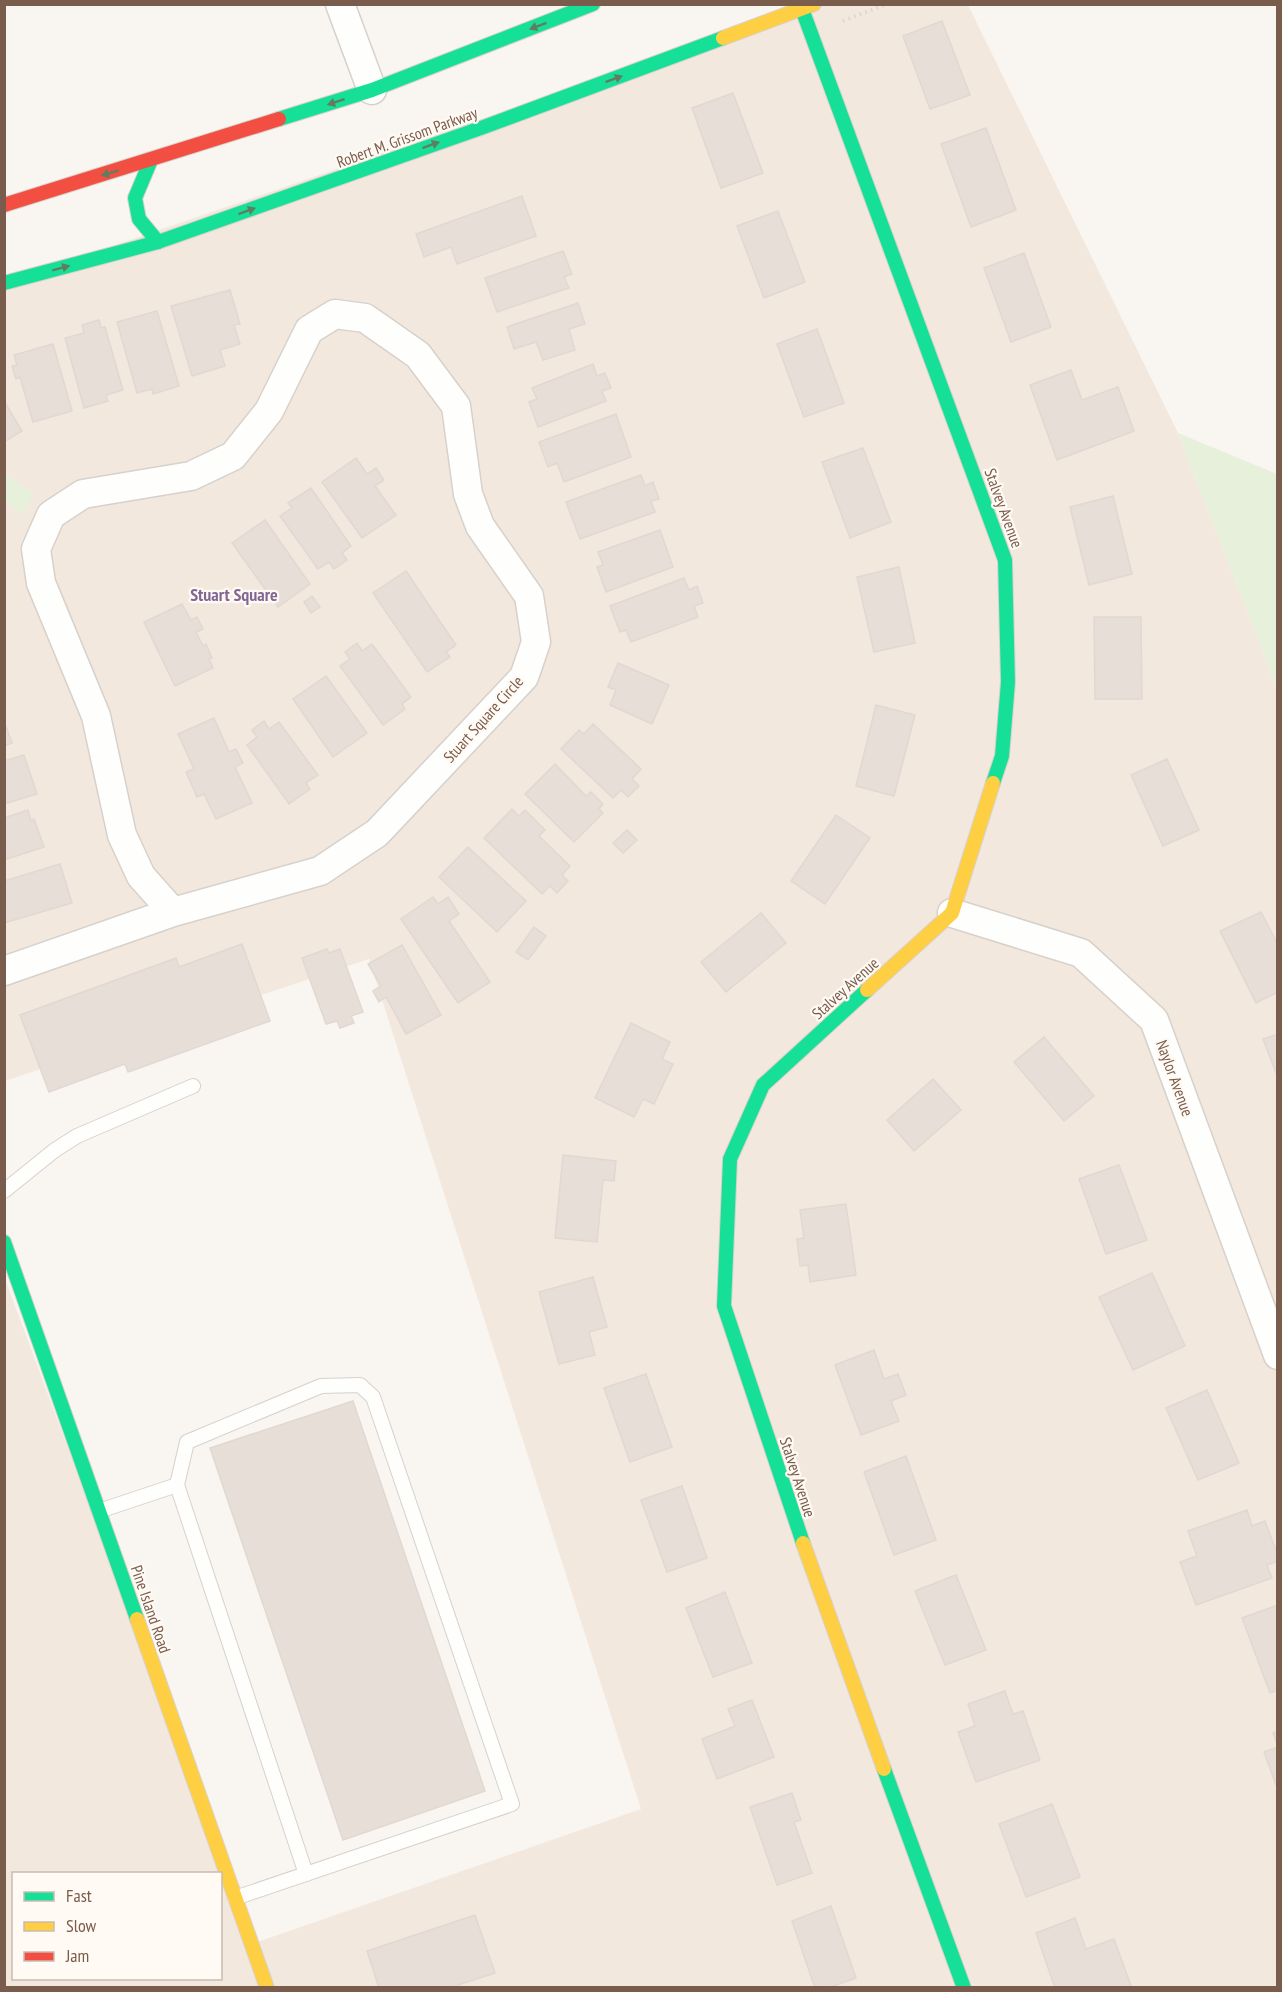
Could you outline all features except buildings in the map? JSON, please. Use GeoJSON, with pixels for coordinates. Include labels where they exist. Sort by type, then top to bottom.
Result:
{"type":"FeatureCollection","features":[{"type":"Feature","properties":{"kind":"street"},"geometry":{"type":"LineString","coordinates":[[340,4],[372,90]]}},
{"type":"Feature","properties":{"kind":"street"},"geometry":{"type":"LineString","coordinates":[[4,205],[372,90],[593,4]]}},
{"type":"Feature","properties":{"kind":"street","name":"Robert M. Grissom Parkway"},"geometry":{"type":"LineString","coordinates":[[4,283],[158,242],[481,128],[808,7]]}},
{"type":"Feature","properties":{"kind":"street","name":"Stalvey Avenue"},"geometry":{"type":"LineString","coordinates":[[808,7],[1005,560],[1008,682],[1002,756],[952,913],[763,1085],[730,1159],[724,1306],[810,1565],[964,1988]]}},
{"type":"Feature","properties":{"kind":"street"},"geometry":{"type":"LineString","coordinates":[[151,160],[135,198],[139,219],[158,242]]}},
{"type":"Feature","properties":{"kind":"street","name":"Stuart Square Circle"},"geometry":{"type":"LineString","coordinates":[[4,971],[173,912],[320,871],[377,833],[524,677],[536,642],[529,596],[480,526],[468,494],[456,406],[418,355],[365,318],[334,314],[309,330],[269,411],[233,456],[191,476],[83,494],[51,515],[36,549],[41,583],[96,716],[122,835],[141,876],[173,912]]}},
{"type":"Feature","properties":{"kind":"street","name":"Naylor Avenue"},"geometry":{"type":"LineString","coordinates":[[952,913],[1081,953],[1154,1020],[1278,1355]]}},
{"type":"Feature","properties":{"kind":"street","name":"Pine Island Road"},"geometry":{"type":"LineString","coordinates":[[4,1242],[267,1988]]}},
{"type":"Feature","properties":{"kind":"lane"},"geometry":{"type":"LineString","coordinates":[[4,1191],[76,1136],[193,1086]]}},
{"type":"Feature","properties":{"kind":"lane"},"geometry":{"type":"LineString","coordinates":[[236,1898],[512,1804],[374,1397],[360,1385],[321,1386],[187,1442],[177,1485],[306,1874]]}},
{"type":"Feature","properties":{"kind":"lane"},"geometry":{"type":"LineString","coordinates":[[99,1511],[177,1485]]}},
{"type":"Feature","properties":{"kind":"shaded area"},"geometry":{"type":"Polygon","coordinates":[[[814,5],[968,5],[1178,433],[1277,688],[1277,1987],[5,1987],[4,1276],[252,1944],[641,1809],[369,959],[5,1081],[5,283],[814,5]]]}},
{"type":"Feature","properties":{"kind":"green space"},"geometry":{"type":"Polygon","coordinates":[[[1178,433],[1277,474],[1277,688],[1178,433]]]}},
{"type":"Feature","properties":{"kind":"green space"},"geometry":{"type":"Polygon","coordinates":[[[4,472],[34,494],[23,514],[5,501],[4,472]]]}},
{"type":"Feature","properties":{"kind":"traffic: fast"},"geometry":{"type":"LineString","coordinates":[[279,119],[372,90],[593,4]]}},
{"type":"Feature","properties":{"kind":"traffic: fast"},"geometry":{"type":"LineString","coordinates":[[802,9],[1005,560],[1008,682],[1002,756],[993,783]]}},
{"type":"Feature","properties":{"kind":"traffic: fast"},"geometry":{"type":"LineString","coordinates":[[4,283],[158,242],[481,128],[723,38]]}},
{"type":"Feature","properties":{"kind":"traffic: fast"},"geometry":{"type":"LineString","coordinates":[[151,160],[135,198],[139,219],[158,242]]}},
{"type":"Feature","properties":{"kind":"traffic: fast"},"geometry":{"type":"LineString","coordinates":[[803,1543],[724,1306],[730,1159],[763,1085],[867,990]]}},
{"type":"Feature","properties":{"kind":"traffic: fast"},"geometry":{"type":"LineString","coordinates":[[4,1242],[137,1619]]}},
{"type":"Feature","properties":{"kind":"traffic: fast"},"geometry":{"type":"LineString","coordinates":[[884,1769],[964,1988]]}},
{"type":"Feature","properties":{"kind":"traffic: slow"},"geometry":{"type":"LineString","coordinates":[[723,38],[814,4]]}},
{"type":"Feature","properties":{"kind":"traffic: slow"},"geometry":{"type":"LineString","coordinates":[[867,990],[952,913],[993,783]]}},
{"type":"Feature","properties":{"kind":"traffic: slow"},"geometry":{"type":"LineString","coordinates":[[803,1543],[884,1769]]}},
{"type":"Feature","properties":{"kind":"traffic: slow"},"geometry":{"type":"LineString","coordinates":[[137,1619],[267,1988]]}},
{"type":"Feature","properties":{"kind":"traffic: jam"},"geometry":{"type":"LineString","coordinates":[[4,205],[279,119]]}},
{"type":"Feature","properties":{"kind":"district","name":"Stuart Square"},"geometry":{"type":"Point","coordinates":[234,594]}}]}
